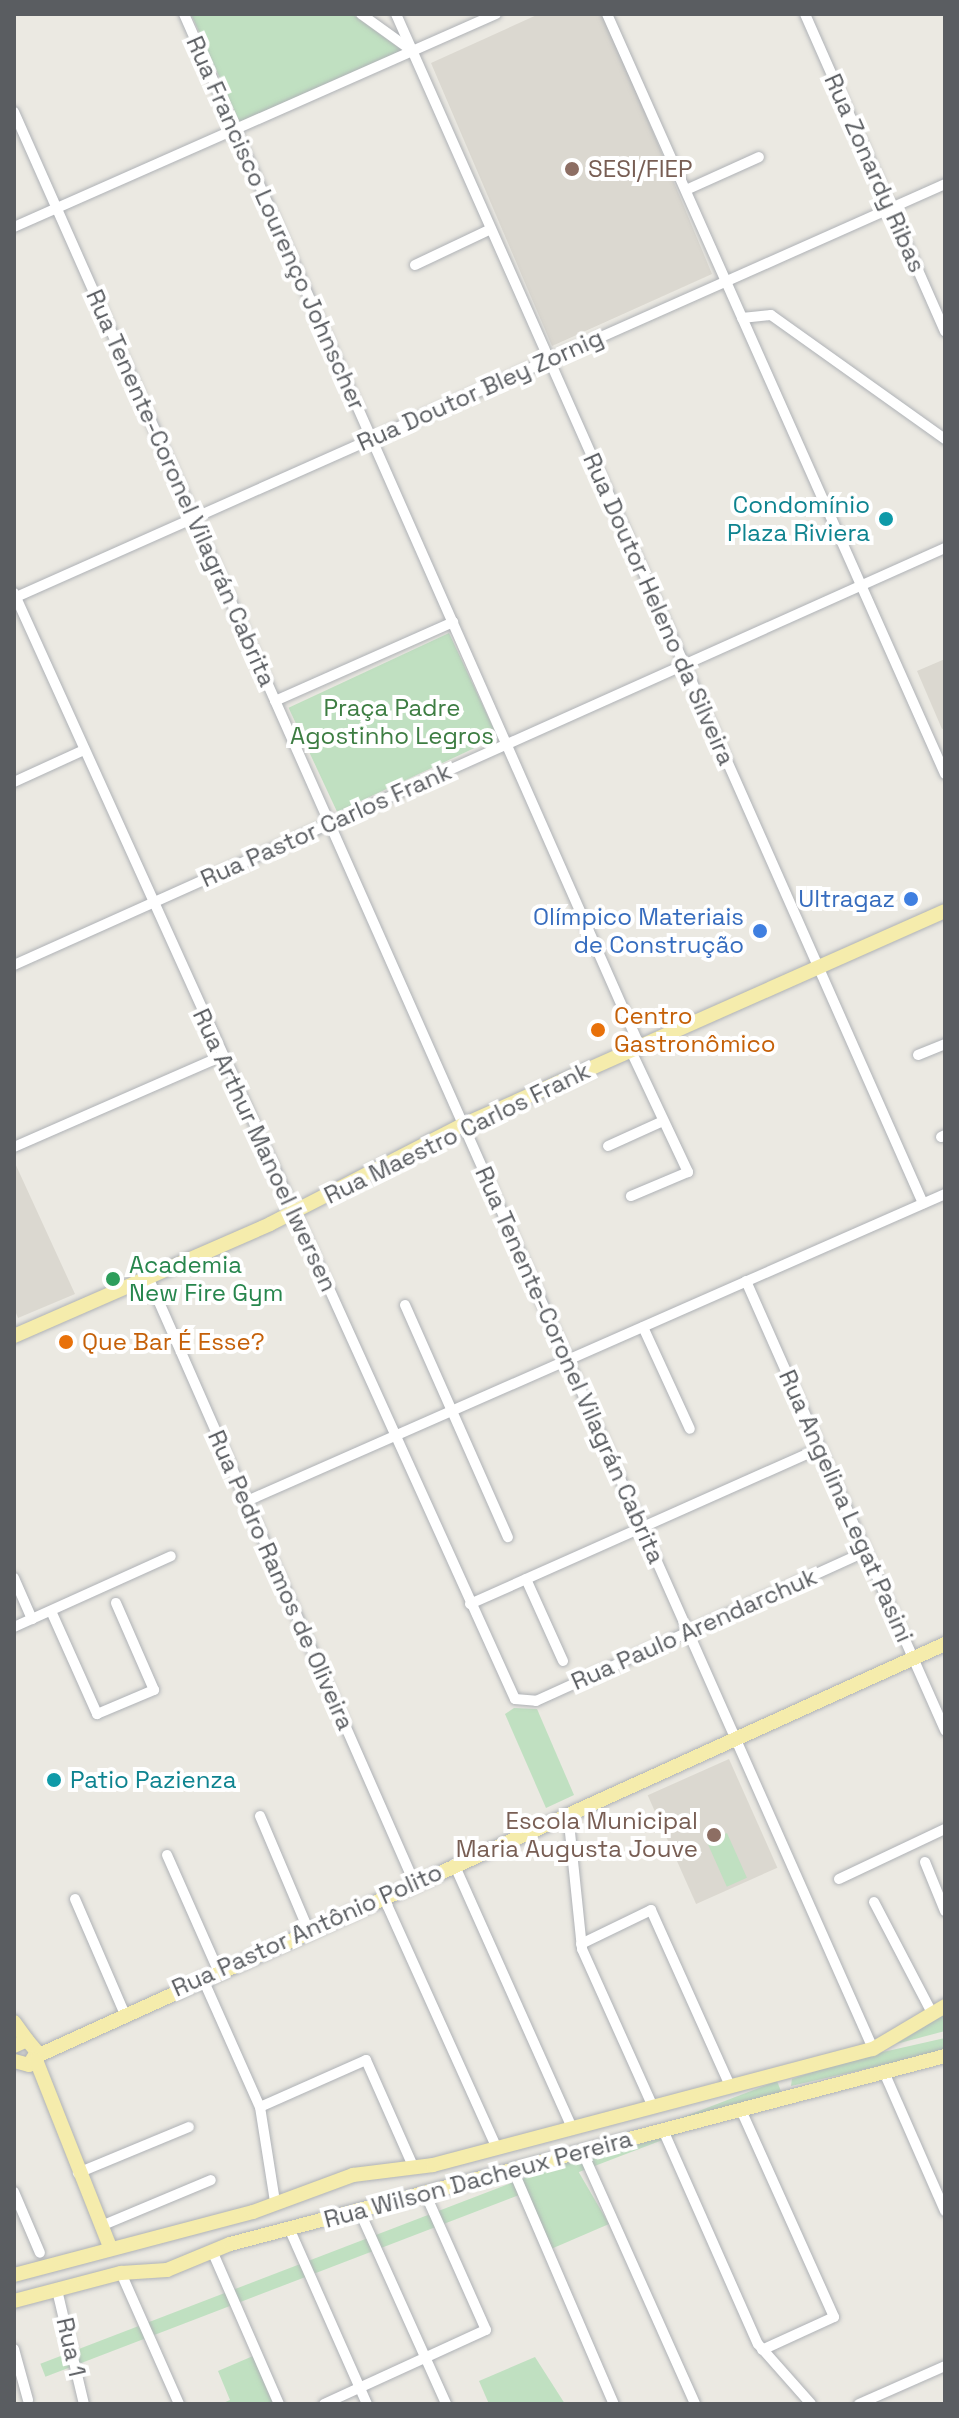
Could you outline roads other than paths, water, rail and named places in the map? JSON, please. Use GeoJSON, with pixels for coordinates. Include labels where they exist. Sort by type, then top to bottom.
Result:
{"type":"FeatureCollection","features":[{"type":"Feature","properties":{"kind":"main road","name":"Rua Maestro Carlos Frank"},"geometry":{"type":"LineString","coordinates":[[14,1336],[293,1213],[463,1125],[945,911]]}},
{"type":"Feature","properties":{"kind":"main road","name":"Rua Pastor Antônio Polito"},"geometry":{"type":"LineString","coordinates":[[24,2056],[945,1644]]}},
{"type":"Feature","properties":{"kind":"main road","name":"Rua Wilson Dacheux Pereira"},"geometry":{"type":"LineString","coordinates":[[14,2275],[275,2202],[353,2175],[497,2148],[873,2049],[939,2011]]}},
{"type":"Feature","properties":{"kind":"main road"},"geometry":{"type":"LineString","coordinates":[[14,2022],[24,2056],[41,2087],[111,2249]]}},
{"type":"Feature","properties":{"kind":"main road","name":"Rua Wilson Dacheux Pereira"},"geometry":{"type":"LineString","coordinates":[[14,2301],[121,2273],[154,2274],[289,2228],[945,2056]]}},
{"type":"Feature","properties":{"kind":"main road"},"geometry":{"type":"LineString","coordinates":[[790,2070],[785,2083],[793,2096]]}},
{"type":"Feature","properties":{"kind":"main road"},"geometry":{"type":"LineString","coordinates":[[618,2116],[632,2125],[625,2140]]}},
{"type":"Feature","properties":{"kind":"street","name":"Rua Francisco Lourenço Johnscher"},"geometry":{"type":"LineString","coordinates":[[184,14],[507,745],[663,1121],[688,1172],[631,1196]]}},
{"type":"Feature","properties":{"kind":"street"},"geometry":{"type":"LineString","coordinates":[[361,14],[412,51]]}},
{"type":"Feature","properties":{"kind":"street","name":"Rua Doutor Heleno da Silveira"},"geometry":{"type":"LineString","coordinates":[[396,14],[923,1203]]}},
{"type":"Feature","properties":{"kind":"street"},"geometry":{"type":"LineString","coordinates":[[14,227],[496,14]]}},
{"type":"Feature","properties":{"kind":"street"},"geometry":{"type":"LineString","coordinates":[[607,14],[945,774]]}},
{"type":"Feature","properties":{"kind":"street","name":"Rua Zonardy Ribas"},"geometry":{"type":"LineString","coordinates":[[805,14],[945,331]]}},
{"type":"Feature","properties":{"kind":"street","name":"Rua Tenente-Coronel Vilagrán Cabrita"},"geometry":{"type":"LineString","coordinates":[[14,112],[873,2049]]}},
{"type":"Feature","properties":{"kind":"street"},"geometry":{"type":"LineString","coordinates":[[686,190],[759,157]]}},
{"type":"Feature","properties":{"kind":"street","name":"Rua Doutor Bley Zornig"},"geometry":{"type":"LineString","coordinates":[[14,595],[945,184]]}},
{"type":"Feature","properties":{"kind":"street"},"geometry":{"type":"LineString","coordinates":[[415,265],[491,229]]}},
{"type":"Feature","properties":{"kind":"street"},"geometry":{"type":"LineString","coordinates":[[742,318],[771,315],[945,439]]}},
{"type":"Feature","properties":{"kind":"street","name":"Rua Pastor Carlos Frank"},"geometry":{"type":"LineString","coordinates":[[14,965],[945,548]]}},
{"type":"Feature","properties":{"kind":"street","name":"Rua Arthur Manoel Iwersen"},"geometry":{"type":"LineString","coordinates":[[14,595],[220,1057],[396,1435],[510,1693],[522,1703]]}},
{"type":"Feature","properties":{"kind":"street"},"geometry":{"type":"LineString","coordinates":[[275,701],[453,622]]}},
{"type":"Feature","properties":{"kind":"street"},"geometry":{"type":"LineString","coordinates":[[14,782],[84,750]]}},
{"type":"Feature","properties":{"kind":"street"},"geometry":{"type":"LineString","coordinates":[[918,1055],[945,1044]]}},
{"type":"Feature","properties":{"kind":"street"},"geometry":{"type":"LineString","coordinates":[[14,1147],[220,1057]]}},
{"type":"Feature","properties":{"kind":"street"},"geometry":{"type":"LineString","coordinates":[[608,1146],[663,1121]]}},
{"type":"Feature","properties":{"kind":"street"},"geometry":{"type":"LineString","coordinates":[[247,1501],[945,1194]]}},
{"type":"Feature","properties":{"kind":"street","name":"Rua Pedro Ramos de Oliveira"},"geometry":{"type":"LineString","coordinates":[[148,1277],[414,1882]]}},
{"type":"Feature","properties":{"kind":"street","name":"Rua Angelina Legat Pasini"},"geometry":{"type":"LineString","coordinates":[[746,1281],[945,1731]]}},
{"type":"Feature","properties":{"kind":"street"},"geometry":{"type":"LineString","coordinates":[[405,1305],[508,1537]]}},
{"type":"Feature","properties":{"kind":"street"},"geometry":{"type":"LineString","coordinates":[[643,1327],[690,1429]]}},
{"type":"Feature","properties":{"kind":"street"},"geometry":{"type":"LineString","coordinates":[[470,1604],[820,1448]]}},
{"type":"Feature","properties":{"kind":"street","name":"Rua Paulo Arendarchuk"},"geometry":{"type":"LineString","coordinates":[[522,1703],[866,1551]]}},
{"type":"Feature","properties":{"kind":"street"},"geometry":{"type":"LineString","coordinates":[[14,1627],[171,1556]]}},
{"type":"Feature","properties":{"kind":"street"},"geometry":{"type":"LineString","coordinates":[[14,1578],[32,1619]]}},
{"type":"Feature","properties":{"kind":"street"},"geometry":{"type":"LineString","coordinates":[[526,1579],[563,1661]]}},
{"type":"Feature","properties":{"kind":"street"},"geometry":{"type":"LineString","coordinates":[[51,1611],[97,1714],[154,1690],[116,1603]]}},
{"type":"Feature","properties":{"kind":"street"},"geometry":{"type":"LineString","coordinates":[[568,1813],[581,1944],[653,2107]]}},
{"type":"Feature","properties":{"kind":"street"},"geometry":{"type":"LineString","coordinates":[[260,1816],[308,1929]]}},
{"type":"Feature","properties":{"kind":"street"},"geometry":{"type":"LineString","coordinates":[[839,1879],[945,1829]]}},
{"type":"Feature","properties":{"kind":"street"},"geometry":{"type":"LineString","coordinates":[[167,1855],[218,1970]]}},
{"type":"Feature","properties":{"kind":"street"},"geometry":{"type":"LineString","coordinates":[[925,1862],[945,1911]]}},
{"type":"Feature","properties":{"kind":"street"},"geometry":{"type":"LineString","coordinates":[[454,1864],[572,2128]]}},
{"type":"Feature","properties":{"kind":"street"},"geometry":{"type":"LineString","coordinates":[[383,1896],[497,2148]]}},
{"type":"Feature","properties":{"kind":"street"},"geometry":{"type":"LineString","coordinates":[[75,1899],[124,2012]]}},
{"type":"Feature","properties":{"kind":"street"},"geometry":{"type":"LineString","coordinates":[[874,1902],[939,2011]]}},
{"type":"Feature","properties":{"kind":"street"},"geometry":{"type":"LineString","coordinates":[[581,1944],[651,1910],[730,2086]]}},
{"type":"Feature","properties":{"kind":"street"},"geometry":{"type":"LineString","coordinates":[[202,1977],[260,2107],[275,2202]]}},
{"type":"Feature","properties":{"kind":"street"},"geometry":{"type":"LineString","coordinates":[[260,2107],[366,2060],[413,2166]]}},
{"type":"Feature","properties":{"kind":"street"},"geometry":{"type":"LineString","coordinates":[[884,2072],[945,2211]]}},
{"type":"Feature","properties":{"kind":"street"},"geometry":{"type":"LineString","coordinates":[[741,2110],[834,2317],[762,2350]]}},
{"type":"Feature","properties":{"kind":"street"},"geometry":{"type":"LineString","coordinates":[[78,2173],[189,2127]]}},
{"type":"Feature","properties":{"kind":"street"},"geometry":{"type":"LineString","coordinates":[[663,2130],[762,2350],[811,2404]]}},
{"type":"Feature","properties":{"kind":"street"},"geometry":{"type":"LineString","coordinates":[[582,2151],[695,2404]]}},
{"type":"Feature","properties":{"kind":"street"},"geometry":{"type":"LineString","coordinates":[[513,2170],[614,2404]]}},
{"type":"Feature","properties":{"kind":"street"},"geometry":{"type":"LineString","coordinates":[[101,2226],[211,2180]]}},
{"type":"Feature","properties":{"kind":"street"},"geometry":{"type":"LineString","coordinates":[[14,2192],[40,2253]]}},
{"type":"Feature","properties":{"kind":"street"},"geometry":{"type":"LineString","coordinates":[[324,2404],[486,2330],[425,2193]]}},
{"type":"Feature","properties":{"kind":"street"},"geometry":{"type":"LineString","coordinates":[[359,2210],[446,2404]]}},
{"type":"Feature","properties":{"kind":"street"},"geometry":{"type":"LineString","coordinates":[[289,2228],[367,2404]]}},
{"type":"Feature","properties":{"kind":"street"},"geometry":{"type":"LineString","coordinates":[[213,2253],[279,2404]]}},
{"type":"Feature","properties":{"kind":"street"},"geometry":{"type":"LineString","coordinates":[[121,2273],[179,2404]]}},
{"type":"Feature","properties":{"kind":"street","name":"Rua 1"},"geometry":{"type":"LineString","coordinates":[[57,2290],[84,2404]]}},
{"type":"Feature","properties":{"kind":"street"},"geometry":{"type":"LineString","coordinates":[[14,2349],[28,2400]]}},
{"type":"Feature","properties":{"kind":"street"},"geometry":{"type":"LineString","coordinates":[[859,2404],[945,2366]]}},
{"type":"Feature","properties":{"kind":"place","name":"SESI/FIEP"},"geometry":{"type":"Point","coordinates":[572,169]}},
{"type":"Feature","properties":{"kind":"place","name":"Condomínio Plaza Riviera"},"geometry":{"type":"Point","coordinates":[886,519]}},
{"type":"Feature","properties":{"kind":"place","name":"Ultragaz"},"geometry":{"type":"Point","coordinates":[911,899]}},
{"type":"Feature","properties":{"kind":"place","name":"Olímpico Materiais de Construção"},"geometry":{"type":"Point","coordinates":[760,931]}},
{"type":"Feature","properties":{"kind":"place","name":"Centro Gastronômico"},"geometry":{"type":"Point","coordinates":[598,1030]}},
{"type":"Feature","properties":{"kind":"place","name":"Academia New Fire Gym"},"geometry":{"type":"Point","coordinates":[113,1279]}},
{"type":"Feature","properties":{"kind":"place","name":"Que Bar É Esse?"},"geometry":{"type":"Point","coordinates":[66,1342]}},
{"type":"Feature","properties":{"kind":"place","name":"Patio Pazienza"},"geometry":{"type":"Point","coordinates":[54,1780]}},
{"type":"Feature","properties":{"kind":"place","name":"Escola Municipal Maria Augusta Jouve"},"geometry":{"type":"Point","coordinates":[714,1835]}},
{"type":"Feature","properties":{"kind":"park label","name":"Praça Padre Agostinho Legros"},"geometry":{"type":"Point","coordinates":[392,722]}}]}
